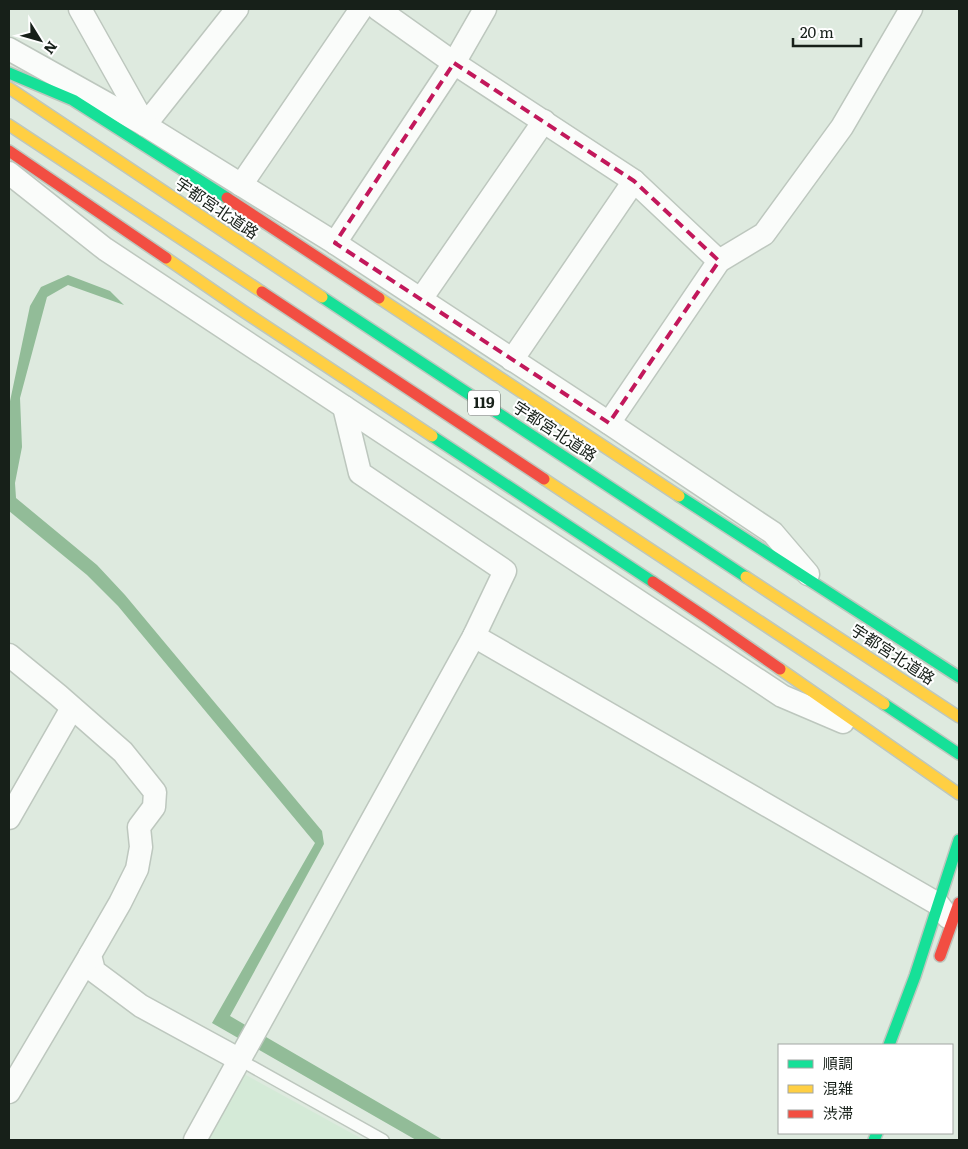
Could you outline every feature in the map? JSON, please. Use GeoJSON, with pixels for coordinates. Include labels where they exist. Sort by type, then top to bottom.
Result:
{"type":"FeatureCollection","features":[{"type":"Feature","properties":{"kind":"main road"},"geometry":{"type":"LineString","coordinates":[[9,73],[81,105],[299,245],[718,522],[959,677]]}},
{"type":"Feature","properties":{"kind":"main road","name":"宇都宮北道路"},"geometry":{"type":"LineString","coordinates":[[9,88],[959,717]]}},
{"type":"Feature","properties":{"kind":"main road","name":"119"},"geometry":{"type":"LineString","coordinates":[[9,125],[959,754]]}},
{"type":"Feature","properties":{"kind":"main road"},"geometry":{"type":"LineString","coordinates":[[9,151],[243,311],[708,619],[959,794]]}},
{"type":"Feature","properties":{"kind":"main road"},"geometry":{"type":"LineString","coordinates":[[936,966],[952,914],[950,866],[959,840]]}},
{"type":"Feature","properties":{"kind":"main road"},"geometry":{"type":"LineString","coordinates":[[890,1044],[915,976],[952,914]]}},
{"type":"Feature","properties":{"kind":"street"},"geometry":{"type":"LineString","coordinates":[[80,9],[145,125]]}},
{"type":"Feature","properties":{"kind":"street"},"geometry":{"type":"LineString","coordinates":[[145,125],[236,9]]}},
{"type":"Feature","properties":{"kind":"street"},"geometry":{"type":"LineString","coordinates":[[241,185],[361,9]]}},
{"type":"Feature","properties":{"kind":"street"},"geometry":{"type":"LineString","coordinates":[[378,9],[454,63],[634,181],[719,261]]}},
{"type":"Feature","properties":{"kind":"street"},"geometry":{"type":"LineString","coordinates":[[335,243],[454,63],[485,9]]}},
{"type":"Feature","properties":{"kind":"street"},"geometry":{"type":"LineString","coordinates":[[609,423],[719,261],[764,234],[842,127],[911,9]]}},
{"type":"Feature","properties":{"kind":"street"},"geometry":{"type":"LineString","coordinates":[[9,49],[145,125],[335,243],[609,423],[772,533],[819,587]]}},
{"type":"Feature","properties":{"kind":"street"},"geometry":{"type":"LineString","coordinates":[[421,299],[544,122]]}},
{"type":"Feature","properties":{"kind":"street"},"geometry":{"type":"LineString","coordinates":[[9,173],[105,249],[782,696],[876,736]]}},
{"type":"Feature","properties":{"kind":"street"},"geometry":{"type":"LineString","coordinates":[[512,360],[634,181]]}},
{"type":"Feature","properties":{"kind":"street"},"geometry":{"type":"LineString","coordinates":[[196,1140],[474,636],[505,572],[360,474],[344,407]]}},
{"type":"Feature","properties":{"kind":"street"},"geometry":{"type":"LineString","coordinates":[[474,636],[952,914]]}},
{"type":"Feature","properties":{"kind":"street"},"geometry":{"type":"LineString","coordinates":[[9,655],[123,752],[155,792],[154,807],[139,827],[141,847],[138,870],[9,1092]]}},
{"type":"Feature","properties":{"kind":"street"},"geometry":{"type":"LineString","coordinates":[[9,818],[72,708]]}},
{"type":"Feature","properties":{"kind":"street"},"geometry":{"type":"LineString","coordinates":[[90,955],[94,970],[141,1006],[240,1060]]}},
{"type":"Feature","properties":{"kind":"lane"},"geometry":{"type":"LineString","coordinates":[[240,1060],[383,1140]]}},
{"type":"Feature","properties":{"kind":"highlighted area"},"geometry":{"type":"Polygon","coordinates":[[[454,63],[634,181],[719,261],[609,423],[335,243],[454,63]]]}},
{"type":"Feature","properties":{"kind":"shaded area"},"geometry":{"type":"Polygon","coordinates":[[[68,275],[110,291],[124,305],[68,285],[47,297],[20,398],[22,447],[15,483],[16,498],[97,565],[125,595],[322,831],[324,844],[230,1016],[443,1140],[416,1140],[212,1023],[315,843],[118,606],[87,575],[9,511],[9,406],[30,306],[41,287],[68,275]]]}},
{"type":"Feature","properties":{"kind":"shaded area"},"geometry":{"type":"Polygon","coordinates":[[[244,1074],[364,1140],[206,1140],[244,1074]]]}},
{"type":"Feature","properties":{"kind":"traffic: fast"},"geometry":{"type":"LineString","coordinates":[[9,73],[73,100],[227,198]]}},
{"type":"Feature","properties":{"kind":"traffic: fast"},"geometry":{"type":"LineString","coordinates":[[322,297],[746,577]]}},
{"type":"Feature","properties":{"kind":"traffic: fast"},"geometry":{"type":"LineString","coordinates":[[432,436],[653,582]]}},
{"type":"Feature","properties":{"kind":"traffic: fast"},"geometry":{"type":"LineString","coordinates":[[679,496],[959,677]]}},
{"type":"Feature","properties":{"kind":"traffic: fast"},"geometry":{"type":"LineString","coordinates":[[884,704],[959,754]]}},
{"type":"Feature","properties":{"kind":"traffic: fast"},"geometry":{"type":"LineString","coordinates":[[889,1044],[915,976],[959,840]]}},
{"type":"Feature","properties":{"kind":"traffic: fast"},"geometry":{"type":"LineString","coordinates":[[874,1140],[877,1134]]}},
{"type":"Feature","properties":{"kind":"traffic: slow"},"geometry":{"type":"LineString","coordinates":[[9,88],[322,297]]}},
{"type":"Feature","properties":{"kind":"traffic: slow"},"geometry":{"type":"LineString","coordinates":[[9,125],[262,292]]}},
{"type":"Feature","properties":{"kind":"traffic: slow"},"geometry":{"type":"LineString","coordinates":[[166,258],[432,436]]}},
{"type":"Feature","properties":{"kind":"traffic: slow"},"geometry":{"type":"LineString","coordinates":[[379,298],[679,496]]}},
{"type":"Feature","properties":{"kind":"traffic: slow"},"geometry":{"type":"LineString","coordinates":[[544,479],[884,704]]}},
{"type":"Feature","properties":{"kind":"traffic: slow"},"geometry":{"type":"LineString","coordinates":[[746,577],[959,717]]}},
{"type":"Feature","properties":{"kind":"traffic: slow"},"geometry":{"type":"LineString","coordinates":[[780,669],[959,794]]}},
{"type":"Feature","properties":{"kind":"traffic: jam"},"geometry":{"type":"LineString","coordinates":[[9,151],[166,258]]}},
{"type":"Feature","properties":{"kind":"traffic: jam"},"geometry":{"type":"LineString","coordinates":[[227,198],[379,298]]}},
{"type":"Feature","properties":{"kind":"traffic: jam"},"geometry":{"type":"LineString","coordinates":[[262,292],[544,479]]}},
{"type":"Feature","properties":{"kind":"traffic: jam"},"geometry":{"type":"LineString","coordinates":[[653,582],[780,669]]}},
{"type":"Feature","properties":{"kind":"traffic: jam"},"geometry":{"type":"LineString","coordinates":[[940,956],[959,903]]}}]}
